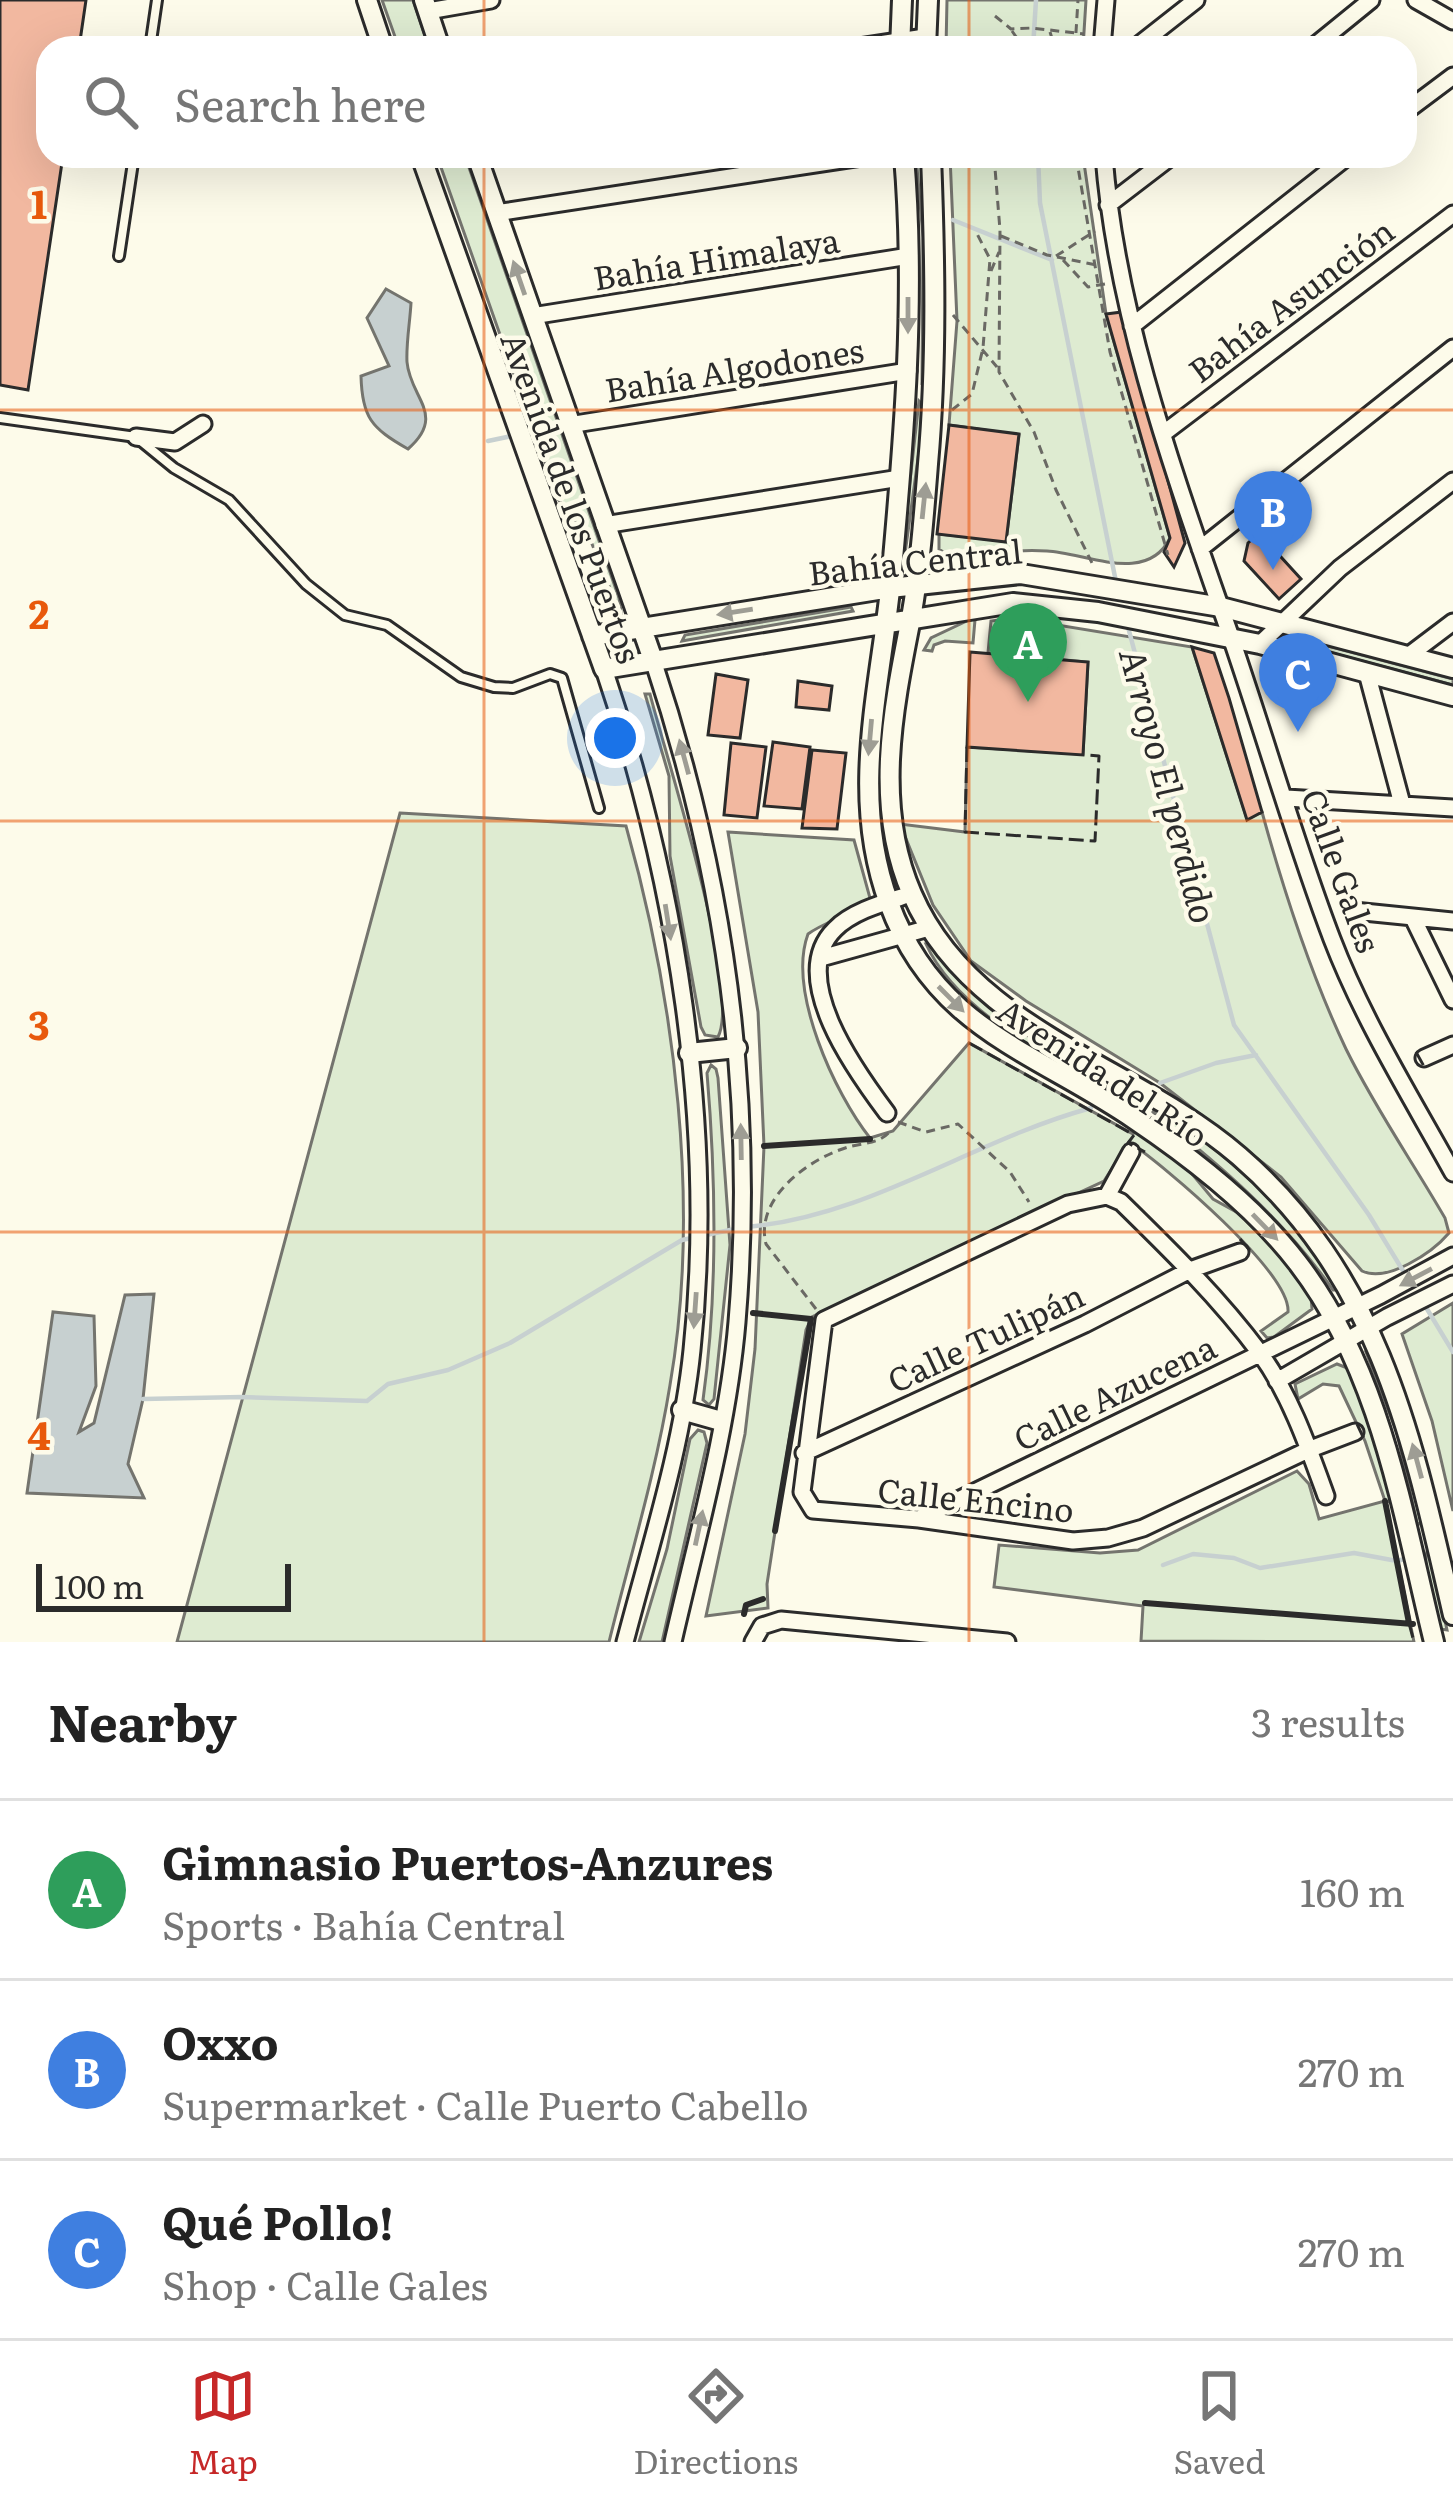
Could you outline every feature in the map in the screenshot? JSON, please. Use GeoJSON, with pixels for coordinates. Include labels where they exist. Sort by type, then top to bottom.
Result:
{"type":"FeatureCollection","features":[{"type":"Feature","properties":{"kind":"street"},"geometry":{"type":"LineString","coordinates":[[367,0],[379,36]]}},
{"type":"Feature","properties":{"kind":"street"},"geometry":{"type":"LineString","coordinates":[[436,36],[426,5],[491,0]]}},
{"type":"Feature","properties":{"kind":"street"},"geometry":{"type":"LineString","coordinates":[[900,36],[902,0]]}},
{"type":"Feature","properties":{"kind":"street"},"geometry":{"type":"LineString","coordinates":[[926,36],[928,0]]}},
{"type":"Feature","properties":{"kind":"street"},"geometry":{"type":"LineString","coordinates":[[1103,36],[1106,0]]}},
{"type":"Feature","properties":{"kind":"street"},"geometry":{"type":"LineString","coordinates":[[1150,36],[1196,0]]}},
{"type":"Feature","properties":{"kind":"street"},"geometry":{"type":"LineString","coordinates":[[1327,36],[1371,0]]}},
{"type":"Feature","properties":{"kind":"street"},"geometry":{"type":"LineString","coordinates":[[1416,0],[1453,21]]}},
{"type":"Feature","properties":{"kind":"street"},"geometry":{"type":"LineString","coordinates":[[1417,103],[1453,76]]}},
{"type":"Feature","properties":{"kind":"street","name":"Avenida de los Puertos"},"geometry":{"type":"LineString","coordinates":[[425,168],[604,669],[647,807],[689,1053],[698,1205],[692,1353],[664,1498],[625,1642]]}},
{"type":"Feature","properties":{"kind":"street","name":"Avenida de los Puertos"},"geometry":{"type":"LineString","coordinates":[[481,168],[681,745],[723,934],[737,1048],[742,1196],[737,1324],[673,1642]]}},
{"type":"Feature","properties":{"kind":"street"},"geometry":{"type":"LineString","coordinates":[[496,214],[791,168]]}},
{"type":"Feature","properties":{"kind":"street","name":"Avenida del Río"},"geometry":{"type":"LineString","coordinates":[[905,168],[908,380],[867,793],[874,854],[888,902],[903,935],[940,989],[979,1027],[1134,1118],[1258,1218],[1296,1260],[1335,1318],[1385,1440],[1434,1642]]}},
{"type":"Feature","properties":{"kind":"street","name":"Avenida del Río"},"geometry":{"type":"LineString","coordinates":[[931,168],[934,390],[916,584],[890,738],[890,802],[897,851],[911,894],[956,967],[980,988],[1062,1043],[1149,1091],[1236,1153],[1318,1239],[1360,1306],[1378,1322],[1453,1616]]}},
{"type":"Feature","properties":{"kind":"street","name":"Calle Gales"},"geometry":{"type":"LineString","coordinates":[[1105,168],[1132,326],[1200,549],[1333,940],[1379,1039],[1453,1173]]}},
{"type":"Feature","properties":{"kind":"street"},"geometry":{"type":"LineString","coordinates":[[1108,206],[1157,168]]}},
{"type":"Feature","properties":{"kind":"street"},"geometry":{"type":"LineString","coordinates":[[1132,326],[1333,168]]}},
{"type":"Feature","properties":{"kind":"street","name":"Bahía Asunción"},"geometry":{"type":"LineString","coordinates":[[1164,433],[1453,214]]}},
{"type":"Feature","properties":{"kind":"street","name":"Bahía Himalaya"},"geometry":{"type":"LineString","coordinates":[[532,316],[909,256]]}},
{"type":"Feature","properties":{"kind":"street"},"geometry":{"type":"LineString","coordinates":[[1200,549],[1453,348]]}},
{"type":"Feature","properties":{"kind":"street"},"geometry":{"type":"LineString","coordinates":[[908,380],[934,390]]}},
{"type":"Feature","properties":{"kind":"street","name":"Bahía Algodones"},"geometry":{"type":"LineString","coordinates":[[569,425],[908,380]]}},
{"type":"Feature","properties":{"kind":"street"},"geometry":{"type":"LineString","coordinates":[[136,437],[175,442],[203,424]]}},
{"type":"Feature","properties":{"kind":"street"},"geometry":{"type":"LineString","coordinates":[[604,525],[900,478]]}},
{"type":"Feature","properties":{"kind":"street"},"geometry":{"type":"LineString","coordinates":[[1260,644],[1340,568],[1453,482]]}},
{"type":"Feature","properties":{"kind":"street","name":"Bahía Central"},"geometry":{"type":"LineString","coordinates":[[592,636],[916,584],[1021,574],[1094,579],[1281,621],[1453,668]]}},
{"type":"Feature","properties":{"kind":"street"},"geometry":{"type":"LineString","coordinates":[[1092,612],[1094,579]]}},
{"type":"Feature","properties":{"kind":"street","name":"Bahía Central"},"geometry":{"type":"LineString","coordinates":[[604,669],[1013,603],[1092,612],[1260,644],[1453,696]]}},
{"type":"Feature","properties":{"kind":"street"},"geometry":{"type":"LineString","coordinates":[[1408,656],[1453,622]]}},
{"type":"Feature","properties":{"kind":"street"},"geometry":{"type":"LineString","coordinates":[[1367,674],[1402,804]]}},
{"type":"Feature","properties":{"kind":"street"},"geometry":{"type":"LineString","coordinates":[[1286,798],[1453,808]]}},
{"type":"Feature","properties":{"kind":"street"},"geometry":{"type":"LineString","coordinates":[[874,854],[897,851]]}},
{"type":"Feature","properties":{"kind":"street"},"geometry":{"type":"LineString","coordinates":[[887,1114],[846,1057],[830,1020],[820,986],[821,958],[836,928],[911,894]]}},
{"type":"Feature","properties":{"kind":"street"},"geometry":{"type":"LineString","coordinates":[[1354,911],[1453,921]]}},
{"type":"Feature","properties":{"kind":"street"},"geometry":{"type":"LineString","coordinates":[[1413,918],[1453,1000]]}},
{"type":"Feature","properties":{"kind":"street"},"geometry":{"type":"LineString","coordinates":[[821,958],[929,928]]}},
{"type":"Feature","properties":{"kind":"street"},"geometry":{"type":"LineString","coordinates":[[1424,1058],[1453,1045]]}},
{"type":"Feature","properties":{"kind":"street"},"geometry":{"type":"LineString","coordinates":[[689,1053],[737,1048]]}},
{"type":"Feature","properties":{"kind":"street"},"geometry":{"type":"LineString","coordinates":[[1134,1118],[1149,1091]]}},
{"type":"Feature","properties":{"kind":"street"},"geometry":{"type":"LineString","coordinates":[[1114,1199],[1131,1152]]}},
{"type":"Feature","properties":{"kind":"street"},"geometry":{"type":"LineString","coordinates":[[804,1454],[824,1320],[1068,1204],[1114,1199],[1190,1270],[1260,1354],[1277,1382],[1326,1496]]}},
{"type":"Feature","properties":{"kind":"street","name":"Calle Tulipán"},"geometry":{"type":"LineString","coordinates":[[804,1454],[1190,1270],[1240,1252]]}},
{"type":"Feature","properties":{"kind":"street","name":"Calle Azucena"},"geometry":{"type":"LineString","coordinates":[[919,1519],[1360,1306],[1451,1257]]}},
{"type":"Feature","properties":{"kind":"street"},"geometry":{"type":"LineString","coordinates":[[1277,1382],[1453,1284]]}},
{"type":"Feature","properties":{"kind":"street"},"geometry":{"type":"LineString","coordinates":[[682,1410],[721,1421]]}},
{"type":"Feature","properties":{"kind":"street","name":"Calle Encino"},"geometry":{"type":"LineString","coordinates":[[804,1454],[802,1492],[813,1510],[919,1519],[1072,1541],[1143,1528],[1355,1432]]}},
{"type":"Feature","properties":{"kind":"street"},"geometry":{"type":"LineString","coordinates":[[1410,1541],[1434,1534]]}},
{"type":"Feature","properties":{"kind":"street"},"geometry":{"type":"LineString","coordinates":[[753,1642],[769,1622],[806,1621],[1006,1642]]}},
{"type":"Feature","properties":{"kind":"lane"},"geometry":{"type":"LineString","coordinates":[[152,36],[157,0]]}},
{"type":"Feature","properties":{"kind":"lane"},"geometry":{"type":"LineString","coordinates":[[119,256],[132,168]]}},
{"type":"Feature","properties":{"kind":"lane"},"geometry":{"type":"LineString","coordinates":[[0,418],[136,437],[174,468],[229,500],[306,584],[345,615],[387,625],[460,677],[494,687],[530,685],[550,674],[562,678],[599,808]]}},
{"type":"Feature","properties":{"kind":"path"},"geometry":{"type":"LineString","coordinates":[[1076,34],[1078,0]]}},
{"type":"Feature","properties":{"kind":"path"},"geometry":{"type":"LineString","coordinates":[[995,16],[1016,36]]}},
{"type":"Feature","properties":{"kind":"path"},"geometry":{"type":"LineString","coordinates":[[1011,29],[1087,34]]}},
{"type":"Feature","properties":{"kind":"path"},"geometry":{"type":"LineString","coordinates":[[1050,30],[1052,36]]}},
{"type":"Feature","properties":{"kind":"path"},"geometry":{"type":"LineString","coordinates":[[995,168],[1000,235],[999,372]]}},
{"type":"Feature","properties":{"kind":"path"},"geometry":{"type":"LineString","coordinates":[[1078,168],[1111,352],[1168,555]]}},
{"type":"Feature","properties":{"kind":"path"},"geometry":{"type":"LineString","coordinates":[[946,415],[972,394],[983,348],[991,273],[975,230]]}},
{"type":"Feature","properties":{"kind":"path"},"geometry":{"type":"LineString","coordinates":[[1054,256],[1095,231]]}},
{"type":"Feature","properties":{"kind":"path"},"geometry":{"type":"LineString","coordinates":[[1000,235],[1097,266]]}},
{"type":"Feature","properties":{"kind":"path"},"geometry":{"type":"LineString","coordinates":[[991,273],[999,250]]}},
{"type":"Feature","properties":{"kind":"path"},"geometry":{"type":"LineString","coordinates":[[1062,258],[1088,286],[1105,284]]}},
{"type":"Feature","properties":{"kind":"path"},"geometry":{"type":"LineString","coordinates":[[952,313],[983,348],[1034,432],[1094,579]]}},
{"type":"Feature","properties":{"kind":"path"},"geometry":{"type":"LineString","coordinates":[[887,1114],[913,1130],[926,1132],[958,1124],[1010,1172],[1040,1218]]}},
{"type":"Feature","properties":{"kind":"path"},"geometry":{"type":"LineString","coordinates":[[824,1320],[766,1244],[773,1199],[830,1155],[852,1146],[872,1145],[893,1131],[887,1114]]}},
{"type":"Feature","properties":{"kind":"green space"},"geometry":{"type":"Polygon","coordinates":[[[382,0],[413,0],[425,36],[395,36],[382,0]]]}},
{"type":"Feature","properties":{"kind":"green space"},"geometry":{"type":"Polygon","coordinates":[[[947,0],[1086,0],[1084,36],[946,36],[947,0]]]}},
{"type":"Feature","properties":{"kind":"green space"},"geometry":{"type":"Polygon","coordinates":[[[441,168],[469,168],[622,618],[592,544],[558,499],[441,168]]]}},
{"type":"Feature","properties":{"kind":"green space"},"geometry":{"type":"Polygon","coordinates":[[[917,168],[925,168],[928,235],[926,382],[922,383],[923,237],[917,168]]]}},
{"type":"Feature","properties":{"kind":"green space"},"geometry":{"type":"Polygon","coordinates":[[[951,168],[1085,168],[1106,314],[1170,538],[1160,552],[1147,560],[1114,563],[1035,551],[951,558],[939,549],[939,534],[1006,541],[1019,435],[949,425],[957,321],[951,168]]]}},
{"type":"Feature","properties":{"kind":"green space"},"geometry":{"type":"Polygon","coordinates":[[[919,401],[925,407],[905,554],[902,552],[919,401]]]}},
{"type":"Feature","properties":{"kind":"green space"},"geometry":{"type":"Polygon","coordinates":[[[851,607],[853,611],[682,641],[685,635],[851,607]]]}},
{"type":"Feature","properties":{"kind":"green space"},"geometry":{"type":"Polygon","coordinates":[[[1014,618],[1192,647],[1247,819],[1262,812],[1299,932],[1333,1020],[1369,1092],[1445,1218],[1449,1233],[1421,1257],[1384,1273],[1362,1271],[1281,1177],[1160,1083],[1026,1001],[971,961],[933,905],[900,824],[965,832],[967,747],[1083,754],[1088,662],[988,653],[991,621],[1014,618]]]}},
{"type":"Feature","properties":{"kind":"green space"},"geometry":{"type":"Polygon","coordinates":[[[975,620],[973,643],[945,641],[932,651],[924,650],[931,638],[975,620]]]}},
{"type":"Feature","properties":{"kind":"green space"},"geometry":{"type":"Polygon","coordinates":[[[1301,639],[1453,679],[1453,685],[1296,642],[1301,639]]]}},
{"type":"Feature","properties":{"kind":"green space"},"geometry":{"type":"Polygon","coordinates":[[[645,694],[650,694],[711,924],[723,1011],[718,1037],[705,1035],[701,1027],[670,856],[669,776],[645,694]]]}},
{"type":"Feature","properties":{"kind":"green space"},"geometry":{"type":"Polygon","coordinates":[[[400,813],[626,826],[643,893],[670,1032],[683,1175],[683,1247],[679,1317],[664,1418],[609,1642],[177,1642],[400,813]]]}},
{"type":"Feature","properties":{"kind":"green space"},"geometry":{"type":"Polygon","coordinates":[[[728,832],[854,840],[870,898],[808,934],[804,984],[829,1069],[870,1138],[893,1131],[969,1043],[1133,1134],[1138,1127],[1173,1151],[1213,1199],[1249,1219],[1270,1239],[1311,1297],[1312,1309],[1267,1338],[1261,1331],[1288,1312],[1269,1272],[1195,1196],[1129,1142],[1104,1181],[812,1317],[806,1330],[767,1584],[768,1608],[706,1616],[745,1434],[755,1349],[764,1146],[758,1012],[728,832]]]}},
{"type":"Feature","properties":{"kind":"green space"},"geometry":{"type":"Polygon","coordinates":[[[926,944],[932,944],[996,1011],[1125,1088],[1124,1095],[1041,1052],[985,1014],[941,969],[926,944]]]}},
{"type":"Feature","properties":{"kind":"green space"},"geometry":{"type":"Polygon","coordinates":[[[711,1065],[718,1078],[730,1245],[714,1399],[709,1405],[703,1400],[713,1278],[707,1073],[711,1065]]]}},
{"type":"Feature","properties":{"kind":"green space"},"geometry":{"type":"Polygon","coordinates":[[[1157,1106],[1259,1188],[1300,1234],[1339,1290],[1333,1290],[1250,1195],[1153,1112],[1157,1106]]]}},
{"type":"Feature","properties":{"kind":"green space"},"geometry":{"type":"Polygon","coordinates":[[[1453,1303],[1453,1511],[1432,1421],[1402,1334],[1453,1303]]]}},
{"type":"Feature","properties":{"kind":"green space"},"geometry":{"type":"Polygon","coordinates":[[[1366,1352],[1398,1418],[1423,1525],[1417,1523],[1397,1433],[1366,1352]]]}},
{"type":"Feature","properties":{"kind":"green space"},"geometry":{"type":"Polygon","coordinates":[[[1337,1364],[1350,1369],[1372,1420],[1394,1500],[1386,1502],[1414,1642],[1141,1641],[1143,1606],[994,1587],[999,1545],[1100,1553],[1138,1550],[1297,1471],[1309,1484],[1319,1519],[1385,1501],[1365,1441],[1339,1386],[1323,1384],[1298,1399],[1295,1384],[1337,1364]]]}},
{"type":"Feature","properties":{"kind":"green space"},"geometry":{"type":"Polygon","coordinates":[[[698,1430],[704,1432],[707,1443],[662,1642],[639,1642],[667,1549],[690,1439],[698,1430]]]}},
{"type":"Feature","properties":{"kind":"green space"},"geometry":{"type":"Polygon","coordinates":[[[1429,1545],[1447,1630],[1440,1629],[1428,1587],[1429,1545]]]}},
{"type":"Feature","properties":{"kind":"shaded area"},"geometry":{"type":"Polygon","coordinates":[[[386,289],[411,303],[407,362],[426,416],[419,437],[408,449],[371,420],[362,390],[361,376],[389,366],[367,318],[386,289]]]}},
{"type":"Feature","properties":{"kind":"shaded area"},"geometry":{"type":"Polygon","coordinates":[[[154,1294],[143,1399],[128,1464],[144,1498],[27,1493],[53,1312],[94,1316],[96,1386],[79,1432],[94,1423],[125,1295],[154,1294]]]}},
{"type":"Feature","properties":{"kind":"building"},"geometry":{"type":"Polygon","coordinates":[[[0,0],[86,0],[81,36],[36,36],[36,168],[61,168],[28,390],[0,385],[0,0]]]}},
{"type":"Feature","properties":{"kind":"building"},"geometry":{"type":"Polygon","coordinates":[[[1122,312],[1185,543],[1174,567],[1164,552],[1170,538],[1106,314],[1122,312]]]}},
{"type":"Feature","properties":{"kind":"building"},"geometry":{"type":"Polygon","coordinates":[[[949,425],[1019,434],[1006,542],[937,534],[949,425]]]}},
{"type":"Feature","properties":{"kind":"building"},"geometry":{"type":"Polygon","coordinates":[[[1259,533],[1301,579],[1279,599],[1244,561],[1248,543],[1259,533]]]}},
{"type":"Feature","properties":{"kind":"building"},"geometry":{"type":"Polygon","coordinates":[[[1192,647],[1214,653],[1229,698],[1262,812],[1247,820],[1192,647]]]}},
{"type":"Feature","properties":{"kind":"building"},"geometry":{"type":"Polygon","coordinates":[[[970,652],[1088,662],[1083,755],[967,747],[970,652]]]}},
{"type":"Feature","properties":{"kind":"building"},"geometry":{"type":"Polygon","coordinates":[[[716,674],[748,680],[740,738],[708,735],[716,674]]]}},
{"type":"Feature","properties":{"kind":"building"},"geometry":{"type":"Polygon","coordinates":[[[798,681],[832,686],[829,710],[796,707],[798,681]]]}},
{"type":"Feature","properties":{"kind":"building"},"geometry":{"type":"Polygon","coordinates":[[[773,742],[810,747],[802,809],[764,806],[773,742]]]}},
{"type":"Feature","properties":{"kind":"building"},"geometry":{"type":"Polygon","coordinates":[[[731,743],[766,747],[757,818],[724,815],[731,743]]]}},
{"type":"Feature","properties":{"kind":"building"},"geometry":{"type":"Polygon","coordinates":[[[812,750],[846,753],[837,829],[802,828],[812,750]]]}},
{"type":"Feature","properties":{"kind":"waterway","name":"Arroyo El perdido"},"geometry":{"type":"LineString","coordinates":[[1034,36],[1036,0]]}},
{"type":"Feature","properties":{"kind":"waterway","name":"Arroyo El perdido"},"geometry":{"type":"LineString","coordinates":[[1039,168],[1040,203],[1117,587]]}},
{"type":"Feature","properties":{"kind":"waterway"},"geometry":{"type":"LineString","coordinates":[[953,220],[1052,260]]}},
{"type":"Feature","properties":{"kind":"waterway"},"geometry":{"type":"LineString","coordinates":[[529,433],[565,426]]}},
{"type":"Feature","properties":{"kind":"waterway"},"geometry":{"type":"LineString","coordinates":[[488,441],[512,436]]}},
{"type":"Feature","properties":{"kind":"waterway","name":"Arroyo El perdido"},"geometry":{"type":"LineString","coordinates":[[1128,627],[1234,1025],[1369,1215],[1405,1274]]}},
{"type":"Feature","properties":{"kind":"waterway"},"geometry":{"type":"LineString","coordinates":[[1160,1083],[1256,1055]]}},
{"type":"Feature","properties":{"kind":"waterway"},"geometry":{"type":"LineString","coordinates":[[747,1227],[836,1208],[1091,1108]]}},
{"type":"Feature","properties":{"kind":"waterway"},"geometry":{"type":"LineString","coordinates":[[143,1399],[367,1401],[388,1384],[448,1370],[510,1343],[682,1240],[735,1229]]}},
{"type":"Feature","properties":{"kind":"waterway","name":"Arroyo El perdido"},"geometry":{"type":"LineString","coordinates":[[1424,1304],[1453,1352]]}},
{"type":"Feature","properties":{"kind":"waterway"},"geometry":{"type":"LineString","coordinates":[[1163,1565],[1193,1554],[1234,1558],[1260,1568],[1354,1553],[1397,1561],[1408,1558]]}},
{"type":"Feature","properties":{"kind":"fence"},"geometry":{"type":"LineString","coordinates":[[967,747],[965,832],[1095,841],[1099,756],[1086,755]]}},
{"type":"Feature","properties":{"kind":"fence"},"geometry":{"type":"LineString","coordinates":[[1342,893],[1355,927]]}},
{"type":"Feature","properties":{"kind":"fence"},"geometry":{"type":"LineString","coordinates":[[969,1043],[1134,1135],[1128,1143],[1145,1152]]}},
{"type":"Feature","properties":{"kind":"fence"},"geometry":{"type":"LineString","coordinates":[[1416,1052],[1426,1070]]}},
{"type":"Feature","properties":{"kind":"fence"},"geometry":{"type":"LineString","coordinates":[[1240,1239],[1253,1254]]}},
{"type":"Feature","properties":{"kind":"fence"},"geometry":{"type":"LineString","coordinates":[[1357,1424],[1365,1441]]}},
{"type":"Feature","properties":{"kind":"fence"},"geometry":{"type":"LineString","coordinates":[[1409,1623],[1414,1642]]}},
{"type":"Feature","properties":{"kind":"wall"},"geometry":{"type":"LineString","coordinates":[[764,1146],[870,1139]]}},
{"type":"Feature","properties":{"kind":"wall"},"geometry":{"type":"LineString","coordinates":[[753,1313],[811,1319],[775,1531]]}},
{"type":"Feature","properties":{"kind":"wall"},"geometry":{"type":"LineString","coordinates":[[1385,1501],[1409,1623]]}},
{"type":"Feature","properties":{"kind":"wall"},"geometry":{"type":"LineString","coordinates":[[744,1614],[746,1605],[763,1599]]}},
{"type":"Feature","properties":{"kind":"wall"},"geometry":{"type":"LineString","coordinates":[[1145,1603],[1413,1624]]}},
{"type":"Feature","properties":{"kind":"place","name":"Oxxo"},"geometry":{"type":"Point","coordinates":[1273,570]}},
{"type":"Feature","properties":{"kind":"place","name":"Gimnasio Puertos-Anzures"},"geometry":{"type":"Point","coordinates":[1028,702]}},
{"type":"Feature","properties":{"kind":"place","name":"Qué Pollo!"},"geometry":{"type":"Point","coordinates":[1298,732]}}]}
